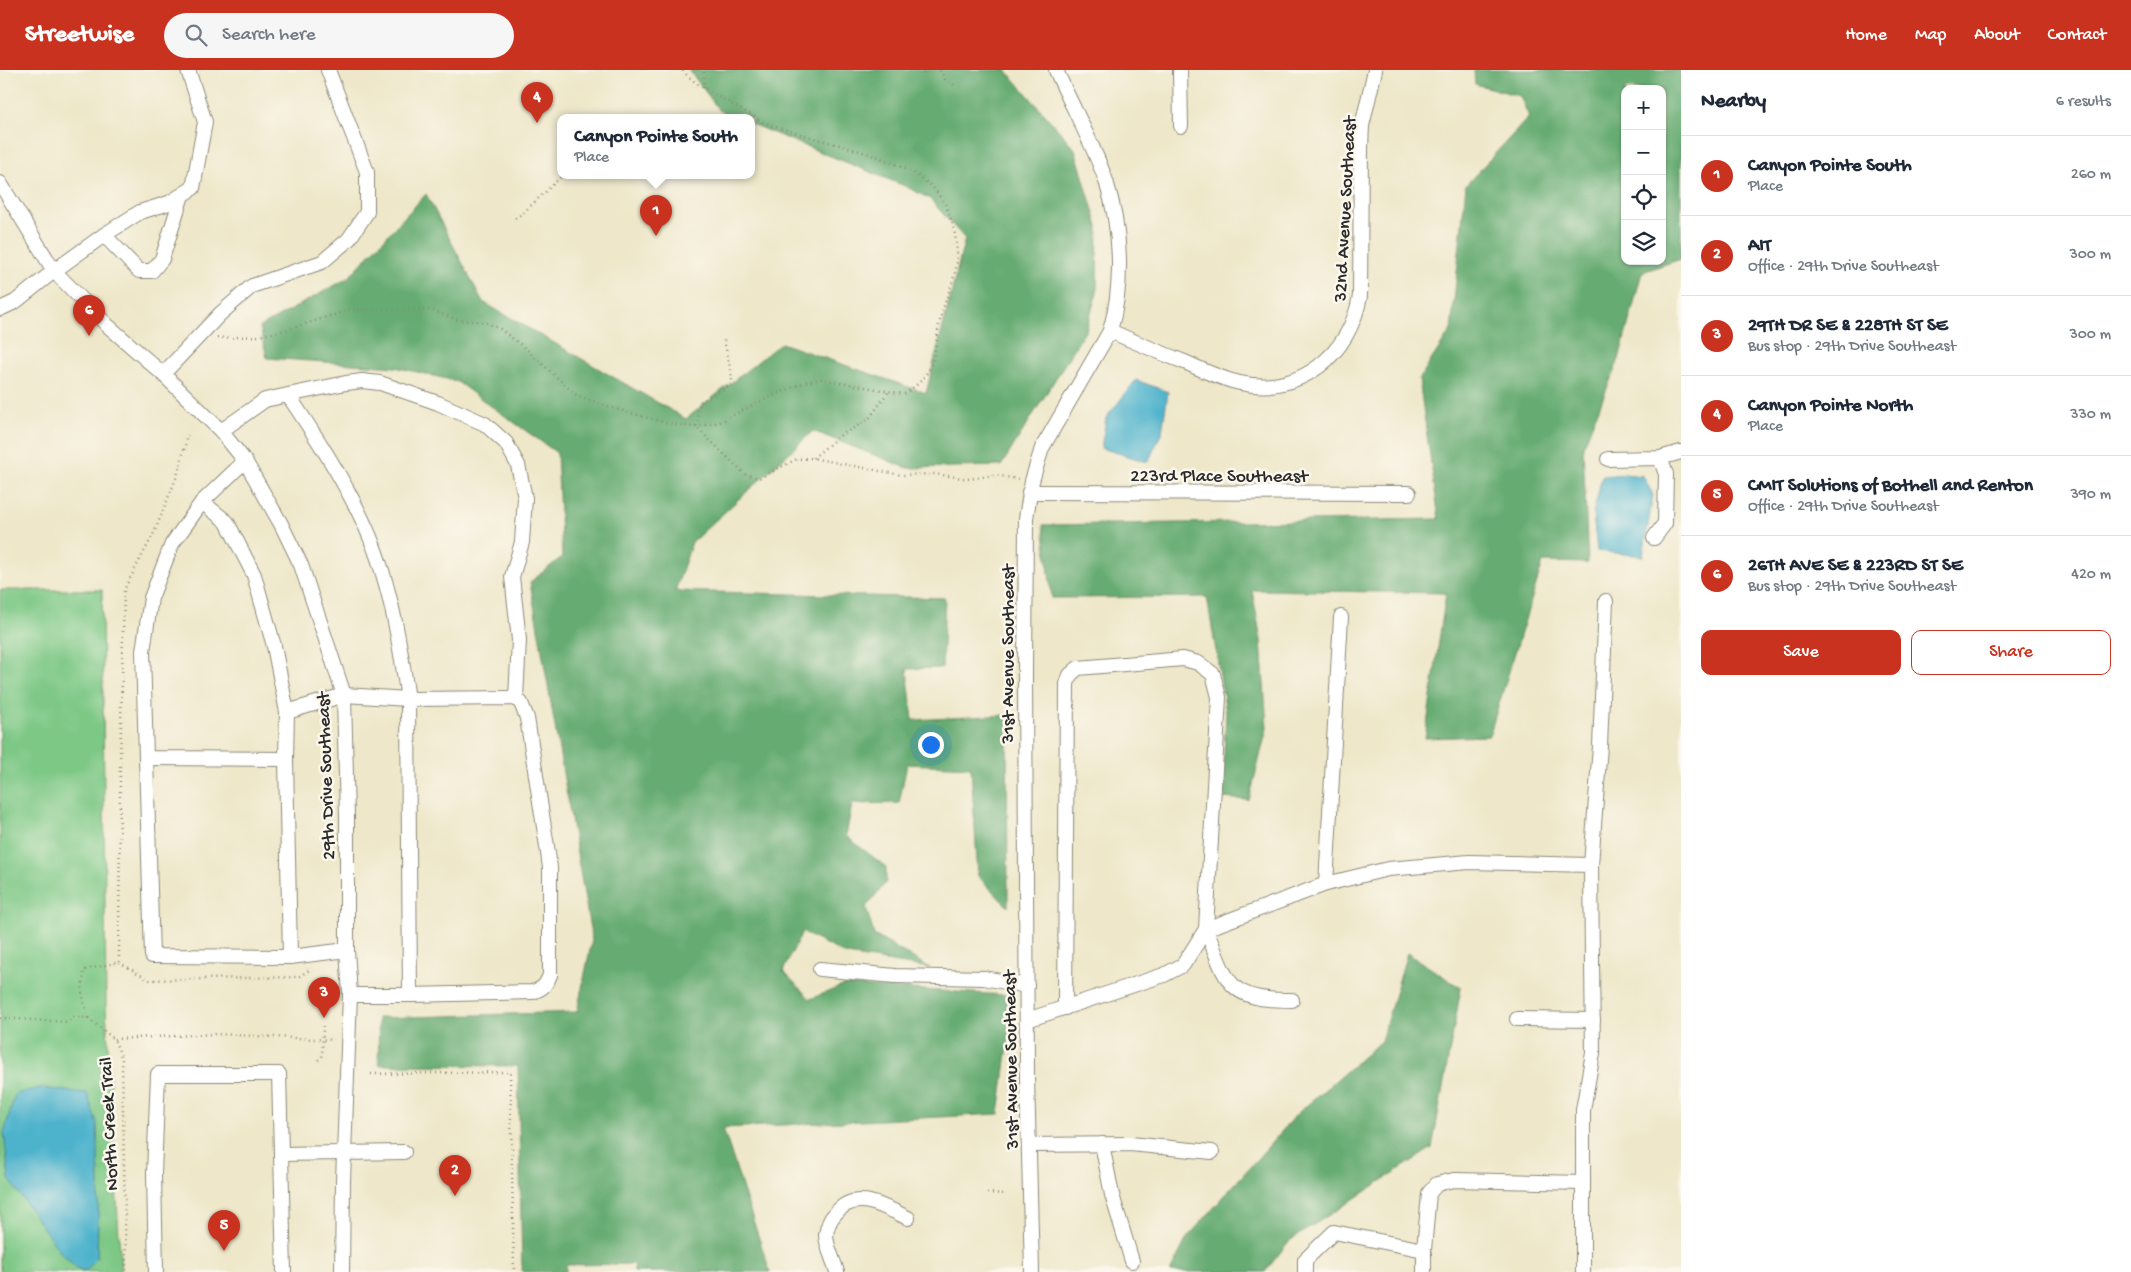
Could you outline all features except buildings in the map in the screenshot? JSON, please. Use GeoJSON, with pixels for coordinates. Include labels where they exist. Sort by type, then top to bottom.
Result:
{"type":"FeatureCollection","features":[{"type":"Feature","properties":{"kind":"street"},"geometry":{"type":"LineString","coordinates":[[0,309],[15,302],[104,235],[140,212],[169,203],[193,188],[205,122],[188,70]]}},
{"type":"Feature","properties":{"kind":"street"},"geometry":{"type":"LineString","coordinates":[[163,374],[220,314],[252,286],[322,262],[349,239],[367,212],[367,172],[328,70]]}},
{"type":"Feature","properties":{"kind":"street","name":"31st Avenue Southeast"},"geometry":{"type":"LineString","coordinates":[[1032,1272],[1027,1020],[1024,555],[1030,486],[1042,448],[1110,331],[1116,304],[1119,272],[1119,252],[1110,199],[1096,157],[1056,70]]}},
{"type":"Feature","properties":{"kind":"street"},"geometry":{"type":"LineString","coordinates":[[1180,70],[1181,126]]}},
{"type":"Feature","properties":{"kind":"street","name":"32nd Avenue Southeast"},"geometry":{"type":"LineString","coordinates":[[1110,331],[1213,374],[1242,383],[1261,385],[1283,382],[1319,368],[1330,358],[1346,338],[1357,313],[1360,296],[1361,140],[1362,126],[1375,70]]}},
{"type":"Feature","properties":{"kind":"street","name":"29th Drive Southeast"},"geometry":{"type":"LineString","coordinates":[[0,183],[54,271],[107,326],[163,374],[222,431],[245,461],[302,565],[344,695],[347,818],[347,950],[350,995],[342,1272]]}},
{"type":"Feature","properties":{"kind":"street"},"geometry":{"type":"LineString","coordinates":[[104,235],[139,271],[152,271],[162,259],[182,195]]}},
{"type":"Feature","properties":{"kind":"street"},"geometry":{"type":"LineString","coordinates":[[222,431],[265,400],[346,383],[362,381],[380,383],[438,403],[485,424],[506,443],[518,465],[524,498],[522,542],[512,577],[519,640],[516,698],[520,703],[528,725],[550,868],[550,975],[541,990],[532,992],[350,995]]}},
{"type":"Feature","properties":{"kind":"street"},"geometry":{"type":"LineString","coordinates":[[288,395],[326,451],[362,520],[391,606],[400,640],[408,699],[410,995]]}},
{"type":"Feature","properties":{"kind":"street"},"geometry":{"type":"LineString","coordinates":[[1608,459],[1660,458],[1681,452]]}},
{"type":"Feature","properties":{"kind":"street"},"geometry":{"type":"LineString","coordinates":[[1654,538],[1665,523],[1666,474],[1660,458]]}},
{"type":"Feature","properties":{"kind":"street"},"geometry":{"type":"LineString","coordinates":[[245,461],[202,502],[172,544],[151,598],[143,651],[152,956],[290,957],[347,950]]}},
{"type":"Feature","properties":{"kind":"street","name":"223rd Place Southeast"},"geometry":{"type":"LineString","coordinates":[[1030,486],[1409,493]]}},
{"type":"Feature","properties":{"kind":"street"},"geometry":{"type":"LineString","coordinates":[[202,502],[227,522],[254,575],[274,646],[288,712],[286,759],[287,889],[290,957]]}},
{"type":"Feature","properties":{"kind":"street"},"geometry":{"type":"LineString","coordinates":[[1582,1272],[1583,1110],[1593,1053],[1591,864],[1600,746],[1606,601]]}},
{"type":"Feature","properties":{"kind":"street"},"geometry":{"type":"LineString","coordinates":[[1326,884],[1341,617]]}},
{"type":"Feature","properties":{"kind":"street"},"geometry":{"type":"LineString","coordinates":[[1065,1008],[1067,684],[1070,675],[1078,668],[1183,659],[1198,663],[1213,674],[1219,697],[1206,929],[1220,965],[1231,985],[1246,996],[1267,1000],[1292,1000]]}},
{"type":"Feature","properties":{"kind":"street"},"geometry":{"type":"LineString","coordinates":[[288,712],[344,695],[408,699],[516,698]]}},
{"type":"Feature","properties":{"kind":"street"},"geometry":{"type":"LineString","coordinates":[[146,758],[286,759]]}},
{"type":"Feature","properties":{"kind":"street"},"geometry":{"type":"LineString","coordinates":[[1027,1020],[1164,975],[1183,964],[1206,929],[1326,884],[1388,869],[1469,862],[1591,864]]}},
{"type":"Feature","properties":{"kind":"street"},"geometry":{"type":"LineString","coordinates":[[820,969],[895,976],[984,978],[1027,986]]}},
{"type":"Feature","properties":{"kind":"street"},"geometry":{"type":"LineString","coordinates":[[1517,1019],[1593,1020]]}},
{"type":"Feature","properties":{"kind":"street"},"geometry":{"type":"LineString","coordinates":[[156,1272],[154,1174],[158,1074],[279,1074],[284,1272]]}},
{"type":"Feature","properties":{"kind":"street"},"geometry":{"type":"LineString","coordinates":[[1102,1144],[1112,1195],[1132,1261]]}},
{"type":"Feature","properties":{"kind":"street"},"geometry":{"type":"LineString","coordinates":[[1029,1145],[1130,1144],[1212,1152]]}},
{"type":"Feature","properties":{"kind":"street"},"geometry":{"type":"LineString","coordinates":[[281,1154],[404,1152]]}},
{"type":"Feature","properties":{"kind":"street"},"geometry":{"type":"LineString","coordinates":[[1424,1272],[1429,1193],[1437,1184],[1454,1180],[1582,1183]]}},
{"type":"Feature","properties":{"kind":"street"},"geometry":{"type":"LineString","coordinates":[[837,1272],[826,1236],[831,1218],[840,1206],[859,1200],[873,1202],[908,1218]]}},
{"type":"Feature","properties":{"kind":"street"},"geometry":{"type":"LineString","coordinates":[[1305,1272],[1305,1260],[1334,1232],[1424,1250]]}},
{"type":"Feature","properties":{"kind":"path"},"geometry":{"type":"LineString","coordinates":[[682,70],[704,88],[749,114]]}},
{"type":"Feature","properties":{"kind":"path"},"geometry":{"type":"LineString","coordinates":[[704,70],[704,88]]}},
{"type":"Feature","properties":{"kind":"path"},"geometry":{"type":"LineString","coordinates":[[940,70],[945,79],[956,86]]}},
{"type":"Feature","properties":{"kind":"path"},"geometry":{"type":"LineString","coordinates":[[215,338],[259,336],[286,330],[349,310],[432,310],[458,320],[485,322],[500,330],[525,348],[576,395],[616,410],[666,423],[696,428],[720,422],[804,382],[821,379],[904,394],[918,386],[932,368],[943,308],[953,280],[957,259],[954,229],[947,207],[930,186],[896,163],[766,124],[755,118]]}},
{"type":"Feature","properties":{"kind":"path"},"geometry":{"type":"LineString","coordinates":[[515,218],[522,214],[559,179]]}},
{"type":"Feature","properties":{"kind":"path"},"geometry":{"type":"LineString","coordinates":[[696,428],[700,402],[732,384],[724,340]]}},
{"type":"Feature","properties":{"kind":"path"},"geometry":{"type":"LineString","coordinates":[[812,458],[839,436],[868,420],[889,391]]}},
{"type":"Feature","properties":{"kind":"path"},"geometry":{"type":"LineString","coordinates":[[696,428],[746,475],[758,478],[797,459],[812,458],[901,475],[935,474],[969,480],[995,475],[1030,486]]}},
{"type":"Feature","properties":{"kind":"path"},"geometry":{"type":"LineString","coordinates":[[0,1018],[67,1022],[74,1017],[88,1018],[82,992],[84,970],[119,962],[149,980],[298,977],[315,966]]}},
{"type":"Feature","properties":{"kind":"path","name":"North Creek Trail"},"geometry":{"type":"LineString","coordinates":[[88,1018],[114,1039],[122,1059],[126,1272]]}},
{"type":"Feature","properties":{"kind":"path"},"geometry":{"type":"LineString","coordinates":[[318,1060],[322,1056],[322,1026]]}},
{"type":"Feature","properties":{"kind":"path"},"geometry":{"type":"LineString","coordinates":[[114,1039],[216,1034],[348,1040]]}},
{"type":"Feature","properties":{"kind":"path"},"geometry":{"type":"LineString","coordinates":[[371,1074],[510,1072],[514,1272]]}},
{"type":"Feature","properties":{"kind":"path"},"geometry":{"type":"LineString","coordinates":[[987,1193],[1006,1194]]}},
{"type":"Feature","properties":{"kind":"green space"},"geometry":{"type":"Polygon","coordinates":[[[689,70],[1006,70],[1075,149],[1098,227],[1097,292],[1086,330],[1001,466],[907,468],[813,431],[692,542],[675,591],[945,598],[942,668],[907,669],[913,720],[1007,715],[1008,907],[978,876],[971,767],[907,764],[899,803],[852,804],[846,836],[886,867],[886,882],[866,907],[874,935],[930,968],[847,955],[802,932],[783,971],[810,999],[845,985],[1006,995],[1009,1037],[999,1114],[723,1128],[770,1272],[634,1272],[634,1264],[566,1265],[566,1272],[522,1272],[518,1066],[379,1065],[378,1018],[577,1012],[592,940],[530,582],[562,557],[557,453],[456,381],[395,367],[267,358],[260,327],[348,278],[426,194],[483,302],[686,419],[781,343],[926,393],[965,239],[930,199],[905,186],[755,126],[755,114],[728,114],[720,111],[689,70]]]}},
{"type":"Feature","properties":{"kind":"green space"},"geometry":{"type":"Polygon","coordinates":[[[1474,70],[1681,70],[1681,259],[1666,264],[1666,85],[1621,85],[1621,265],[1663,265],[1642,272],[1619,359],[1583,447],[1588,563],[1543,562],[1489,736],[1425,738],[1446,593],[1252,590],[1261,640],[1267,728],[1249,800],[1222,798],[1226,712],[1207,597],[1052,598],[1043,525],[1439,519],[1419,379],[1451,330],[1466,185],[1529,117],[1520,96],[1475,84],[1474,70]]]}},
{"type":"Feature","properties":{"kind":"green space"},"geometry":{"type":"Polygon","coordinates":[[[0,590],[102,590],[106,1008],[121,1272],[0,1272],[0,590]]]}},
{"type":"Feature","properties":{"kind":"green space"},"geometry":{"type":"Polygon","coordinates":[[[1407,953],[1461,988],[1432,1148],[1289,1241],[1265,1272],[1170,1272],[1187,1238],[1298,1113],[1381,1041],[1407,953]]]}},
{"type":"Feature","properties":{"kind":"water"},"geometry":{"type":"Polygon","coordinates":[[[1136,380],[1168,392],[1162,432],[1148,462],[1101,448],[1106,418],[1136,380]]]}},
{"type":"Feature","properties":{"kind":"water"},"geometry":{"type":"Polygon","coordinates":[[[1625,474],[1643,476],[1653,495],[1643,556],[1597,551],[1593,514],[1602,476],[1625,474]]]}},
{"type":"Feature","properties":{"kind":"water"},"geometry":{"type":"Polygon","coordinates":[[[40,1088],[87,1093],[97,1123],[99,1181],[97,1257],[86,1271],[78,1269],[60,1252],[9,1179],[4,1133],[15,1094],[40,1088]]]}},
{"type":"Feature","properties":{"kind":"place","name":"Canyon Pointe North"},"geometry":{"type":"Point","coordinates":[537,123]}},
{"type":"Feature","properties":{"kind":"place","name":"Canyon Pointe South"},"geometry":{"type":"Point","coordinates":[656,236]}},
{"type":"Feature","properties":{"kind":"place","name":"26TH AVE SE & 223RD ST SE"},"geometry":{"type":"Point","coordinates":[89,336]}},
{"type":"Feature","properties":{"kind":"place","name":"29TH DR SE & 228TH ST SE"},"geometry":{"type":"Point","coordinates":[324,1018]}},
{"type":"Feature","properties":{"kind":"place","name":"AIT"},"geometry":{"type":"Point","coordinates":[455,1196]}},
{"type":"Feature","properties":{"kind":"place","name":"CMIT Solutions of Bothell and Renton"},"geometry":{"type":"Point","coordinates":[224,1251]}}]}
